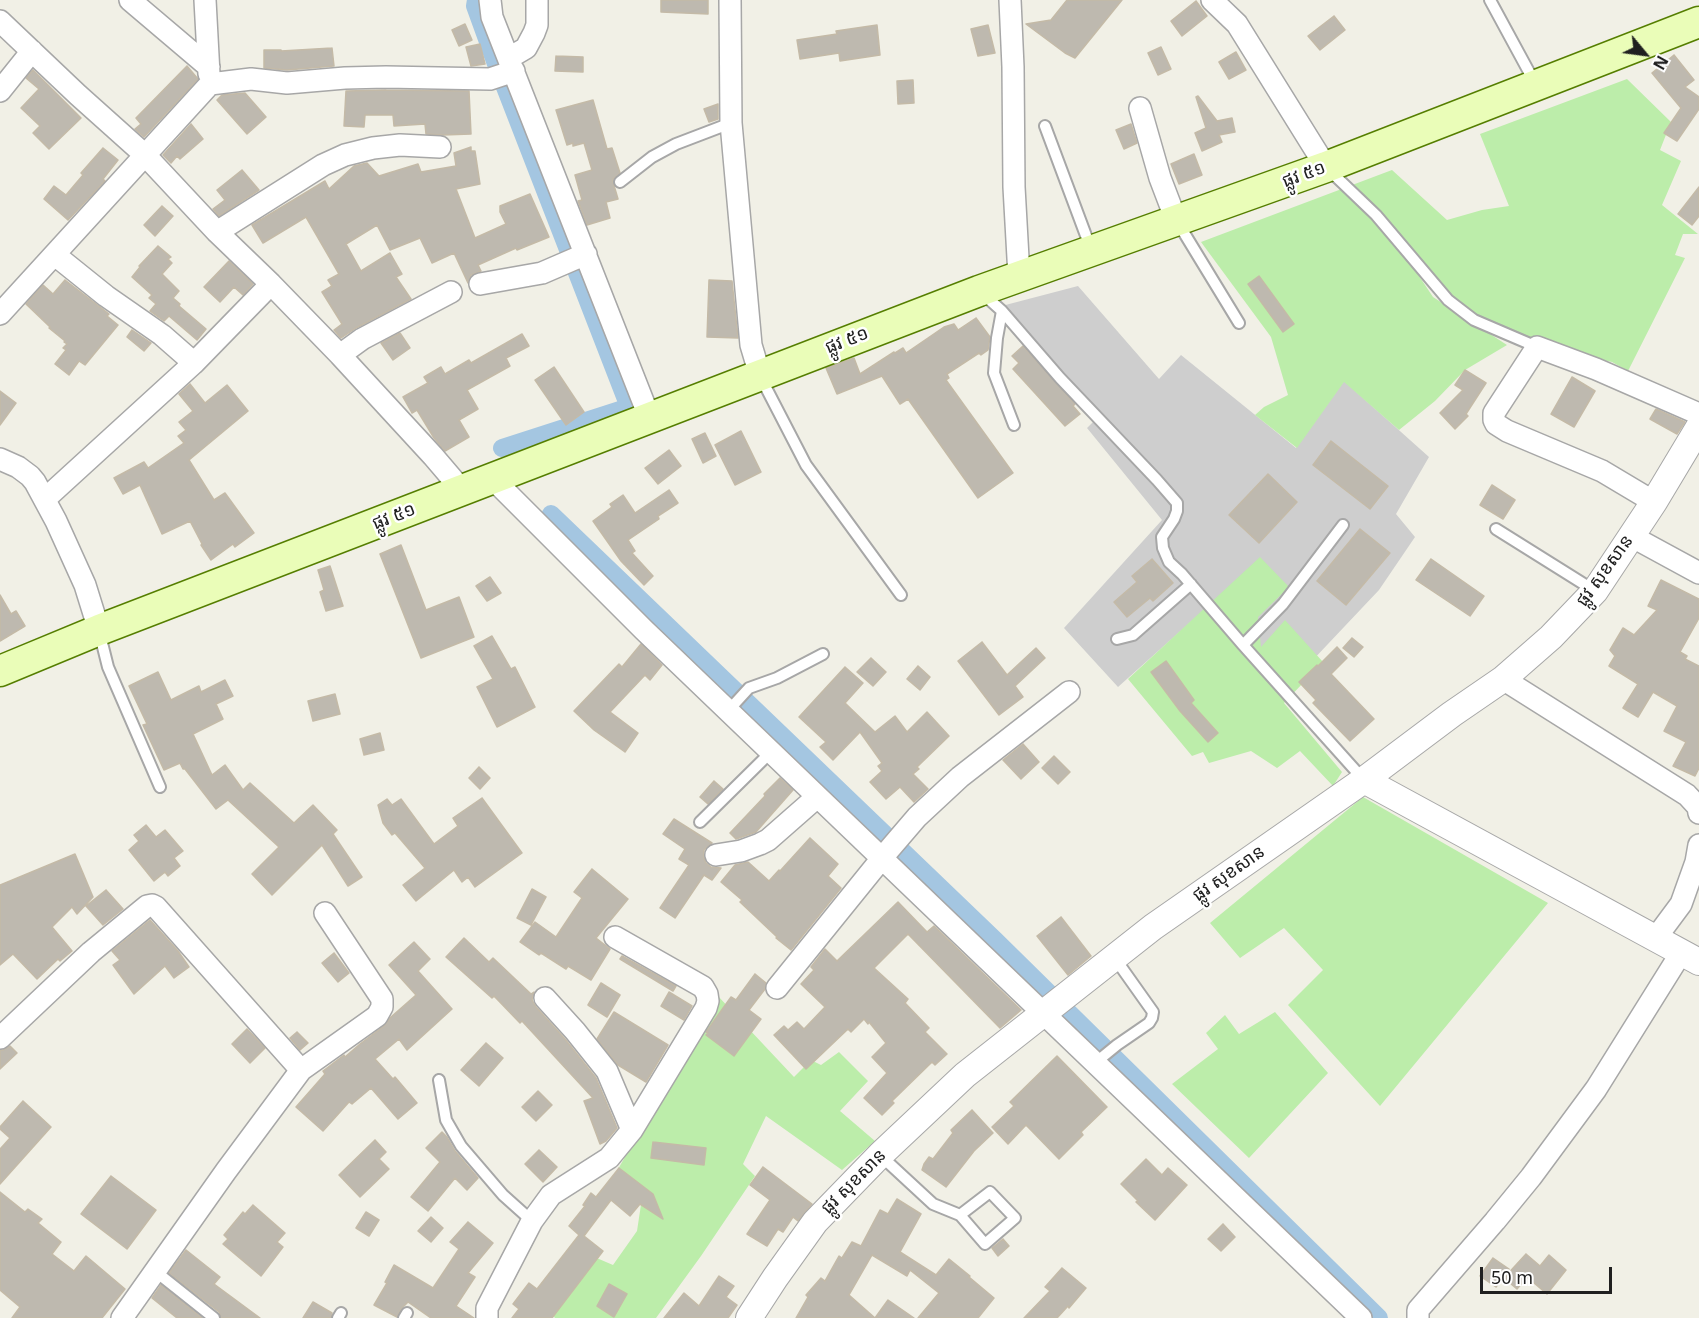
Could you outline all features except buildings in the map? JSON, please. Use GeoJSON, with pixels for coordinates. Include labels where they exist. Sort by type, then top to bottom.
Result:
{"type":"FeatureCollection","features":[{"type":"Feature","properties":{"kind":"main road","name":"ផ្លូវ ៥១"},"geometry":{"type":"LineString","coordinates":[[0,671],[99,630],[979,291],[1326,167],[1699,22]]}},
{"type":"Feature","properties":{"kind":"street"},"geometry":{"type":"LineString","coordinates":[[130,0],[209,75],[287,83],[345,78],[505,71],[526,48],[534,33],[537,25],[537,0]]}},
{"type":"Feature","properties":{"kind":"street"},"geometry":{"type":"LineString","coordinates":[[0,314],[145,154],[209,75],[205,0]]}},
{"type":"Feature","properties":{"kind":"street"},"geometry":{"type":"LineString","coordinates":[[490,0],[505,71],[577,258],[650,419]]}},
{"type":"Feature","properties":{"kind":"street"},"geometry":{"type":"LineString","coordinates":[[730,0],[731,123],[751,345],[760,375]]}},
{"type":"Feature","properties":{"kind":"street"},"geometry":{"type":"LineString","coordinates":[[1010,0],[1014,187],[1019,276]]}},
{"type":"Feature","properties":{"kind":"street"},"geometry":{"type":"LineString","coordinates":[[1212,0],[1237,24],[1326,167]]}},
{"type":"Feature","properties":{"kind":"street"},"geometry":{"type":"LineString","coordinates":[[0,21],[145,154],[217,232],[340,355],[462,490]]}},
{"type":"Feature","properties":{"kind":"street"},"geometry":{"type":"LineString","coordinates":[[0,92],[32,51]]}},
{"type":"Feature","properties":{"kind":"street"},"geometry":{"type":"LineString","coordinates":[[1140,108],[1160,178],[1176,220]]}},
{"type":"Feature","properties":{"kind":"street"},"geometry":{"type":"LineString","coordinates":[[217,232],[323,165],[345,155],[373,148],[400,145],[440,147]]}},
{"type":"Feature","properties":{"kind":"street"},"geometry":{"type":"LineString","coordinates":[[55,255],[106,296],[162,335],[194,363]]}},
{"type":"Feature","properties":{"kind":"street"},"geometry":{"type":"LineString","coordinates":[[480,284],[542,273],[577,258]]}},
{"type":"Feature","properties":{"kind":"street"},"geometry":{"type":"LineString","coordinates":[[45,499],[194,363],[271,284]]}},
{"type":"Feature","properties":{"kind":"street"},"geometry":{"type":"LineString","coordinates":[[340,355],[362,339],[451,292]]}},
{"type":"Feature","properties":{"kind":"street"},"geometry":{"type":"LineString","coordinates":[[1654,502],[1602,471],[1496,424],[1494,413],[1537,347],[1596,369],[1699,414]]}},
{"type":"Feature","properties":{"kind":"street","name":"ផ្លូវ សុខសាន"},"geometry":{"type":"LineString","coordinates":[[749,1318],[815,1222],[880,1155],[965,1075],[1153,927],[1364,780],[1503,679],[1551,637],[1595,591],[1654,502],[1699,428]]}},
{"type":"Feature","properties":{"kind":"street"},"geometry":{"type":"LineString","coordinates":[[0,459],[18,467],[30,476],[45,499],[85,585],[99,630]]}},
{"type":"Feature","properties":{"kind":"street"},"geometry":{"type":"LineString","coordinates":[[492,478],[644,630],[733,706],[771,752],[817,796],[890,849],[1053,1005],[1098,1060],[1361,1318]]}},
{"type":"Feature","properties":{"kind":"street"},"geometry":{"type":"LineString","coordinates":[[1631,536],[1699,573]]}},
{"type":"Feature","properties":{"kind":"street"},"geometry":{"type":"LineString","coordinates":[[1503,679],[1687,795],[1699,807],[1699,813]]}},
{"type":"Feature","properties":{"kind":"street"},"geometry":{"type":"LineString","coordinates":[[777,988],[917,817],[960,777],[1069,692]]}},
{"type":"Feature","properties":{"kind":"street"},"geometry":{"type":"LineString","coordinates":[[1364,780],[1690,958],[1531,1177],[1418,1310],[1418,1318]]}},
{"type":"Feature","properties":{"kind":"street"},"geometry":{"type":"LineString","coordinates":[[716,855],[741,851],[768,840],[817,796]]}},
{"type":"Feature","properties":{"kind":"street"},"geometry":{"type":"LineString","coordinates":[[1655,939],[1681,903],[1696,862],[1699,845]]}},
{"type":"Feature","properties":{"kind":"street"},"geometry":{"type":"LineString","coordinates":[[0,1038],[90,952],[147,906],[152,905],[301,1070]]}},
{"type":"Feature","properties":{"kind":"street"},"geometry":{"type":"LineString","coordinates":[[122,1318],[301,1070],[376,1016],[382,1007],[382,999],[325,914]]}},
{"type":"Feature","properties":{"kind":"street"},"geometry":{"type":"LineString","coordinates":[[487,1318],[487,1308],[532,1221],[551,1195],[609,1158],[632,1130],[706,1008],[707,994],[703,987],[615,937]]}},
{"type":"Feature","properties":{"kind":"street"},"geometry":{"type":"LineString","coordinates":[[545,998],[607,1071],[632,1130]]}},
{"type":"Feature","properties":{"kind":"lane"},"geometry":{"type":"LineString","coordinates":[[1490,0],[1537,86]]}},
{"type":"Feature","properties":{"kind":"lane"},"geometry":{"type":"LineString","coordinates":[[620,182],[652,157],[676,144],[731,123]]}},
{"type":"Feature","properties":{"kind":"lane"},"geometry":{"type":"LineString","coordinates":[[1045,126],[1092,250]]}},
{"type":"Feature","properties":{"kind":"lane"},"geometry":{"type":"LineString","coordinates":[[1326,167],[1376,215],[1448,300],[1474,320],[1537,347]]}},
{"type":"Feature","properties":{"kind":"lane"},"geometry":{"type":"LineString","coordinates":[[1176,220],[1239,323]]}},
{"type":"Feature","properties":{"kind":"lane"},"geometry":{"type":"LineString","coordinates":[[979,291],[1002,311],[1060,378],[1177,503],[1174,519],[1162,537],[1163,548],[1169,562],[1364,780]]}},
{"type":"Feature","properties":{"kind":"lane"},"geometry":{"type":"LineString","coordinates":[[1002,311],[994,373],[1014,425]]}},
{"type":"Feature","properties":{"kind":"lane"},"geometry":{"type":"LineString","coordinates":[[760,375],[806,465],[901,595]]}},
{"type":"Feature","properties":{"kind":"lane"},"geometry":{"type":"LineString","coordinates":[[1243,645],[1283,604],[1343,525]]}},
{"type":"Feature","properties":{"kind":"lane"},"geometry":{"type":"LineString","coordinates":[[1496,529],[1595,591]]}},
{"type":"Feature","properties":{"kind":"lane"},"geometry":{"type":"LineString","coordinates":[[1117,639],[1133,635],[1191,585]]}},
{"type":"Feature","properties":{"kind":"lane"},"geometry":{"type":"LineString","coordinates":[[99,630],[108,667],[160,787]]}},
{"type":"Feature","properties":{"kind":"lane"},"geometry":{"type":"LineString","coordinates":[[733,706],[749,688],[777,678],[823,654]]}},
{"type":"Feature","properties":{"kind":"lane"},"geometry":{"type":"LineString","coordinates":[[700,822],[771,752]]}},
{"type":"Feature","properties":{"kind":"lane"},"geometry":{"type":"LineString","coordinates":[[1098,1060],[1149,1023],[1153,1012],[1114,957]]}},
{"type":"Feature","properties":{"kind":"lane"},"geometry":{"type":"LineString","coordinates":[[439,1080],[446,1120],[461,1146],[503,1195],[532,1221]]}},
{"type":"Feature","properties":{"kind":"lane"},"geometry":{"type":"LineString","coordinates":[[880,1155],[933,1204],[960,1215],[985,1244],[1015,1218],[990,1192],[960,1215]]}},
{"type":"Feature","properties":{"kind":"lane"},"geometry":{"type":"LineString","coordinates":[[155,1271],[214,1318]]}},
{"type":"Feature","properties":{"kind":"shaded area"},"geometry":{"type":"Polygon","coordinates":[[[1078,286],[1159,379],[1181,355],[1296,448],[1344,381],[1429,457],[1396,514],[1415,537],[1379,590],[1276,699],[1203,611],[1118,687],[1064,628],[1162,520],[1087,428],[1094,421],[994,308],[1078,286]]]}},
{"type":"Feature","properties":{"kind":"green space"},"geometry":{"type":"Polygon","coordinates":[[[1627,79],[1671,122],[1660,150],[1681,161],[1662,205],[1698,234],[1683,234],[1675,255],[1685,258],[1628,371],[1612,362],[1537,347],[1448,300],[1393,237],[1433,297],[1507,345],[1465,370],[1435,401],[1399,430],[1344,382],[1297,448],[1255,415],[1264,407],[1288,395],[1271,337],[1201,242],[1392,170],[1447,220],[1482,210],[1509,206],[1480,134],[1627,79]]]}},
{"type":"Feature","properties":{"kind":"green space"},"geometry":{"type":"Polygon","coordinates":[[[1260,557],[1289,587],[1258,617],[1261,647],[1285,620],[1323,662],[1284,703],[1342,772],[1333,786],[1300,751],[1277,768],[1251,751],[1209,763],[1203,752],[1192,756],[1128,679],[1260,557]]]}},
{"type":"Feature","properties":{"kind":"green space"},"geometry":{"type":"Polygon","coordinates":[[[1363,797],[1548,903],[1380,1106],[1288,1005],[1323,970],[1284,928],[1240,958],[1210,923],[1363,797]]]}},
{"type":"Feature","properties":{"kind":"green space"},"geometry":{"type":"Polygon","coordinates":[[[717,995],[794,1077],[811,1060],[821,1065],[839,1052],[868,1081],[840,1111],[875,1141],[842,1170],[766,1116],[743,1164],[755,1176],[656,1318],[555,1318],[546,1307],[585,1253],[613,1265],[637,1231],[642,1198],[617,1171],[717,995]]]}},
{"type":"Feature","properties":{"kind":"green space"},"geometry":{"type":"Polygon","coordinates":[[[1275,1012],[1328,1073],[1249,1158],[1172,1084],[1218,1049],[1206,1033],[1225,1015],[1239,1034],[1275,1012]]]}},
{"type":"Feature","properties":{"kind":"waterway"},"geometry":{"type":"LineString","coordinates":[[476,0],[475,6],[496,64],[629,407],[502,448]]}},
{"type":"Feature","properties":{"kind":"waterway"},"geometry":{"type":"LineString","coordinates":[[551,514],[995,940],[1379,1318]]}}]}
